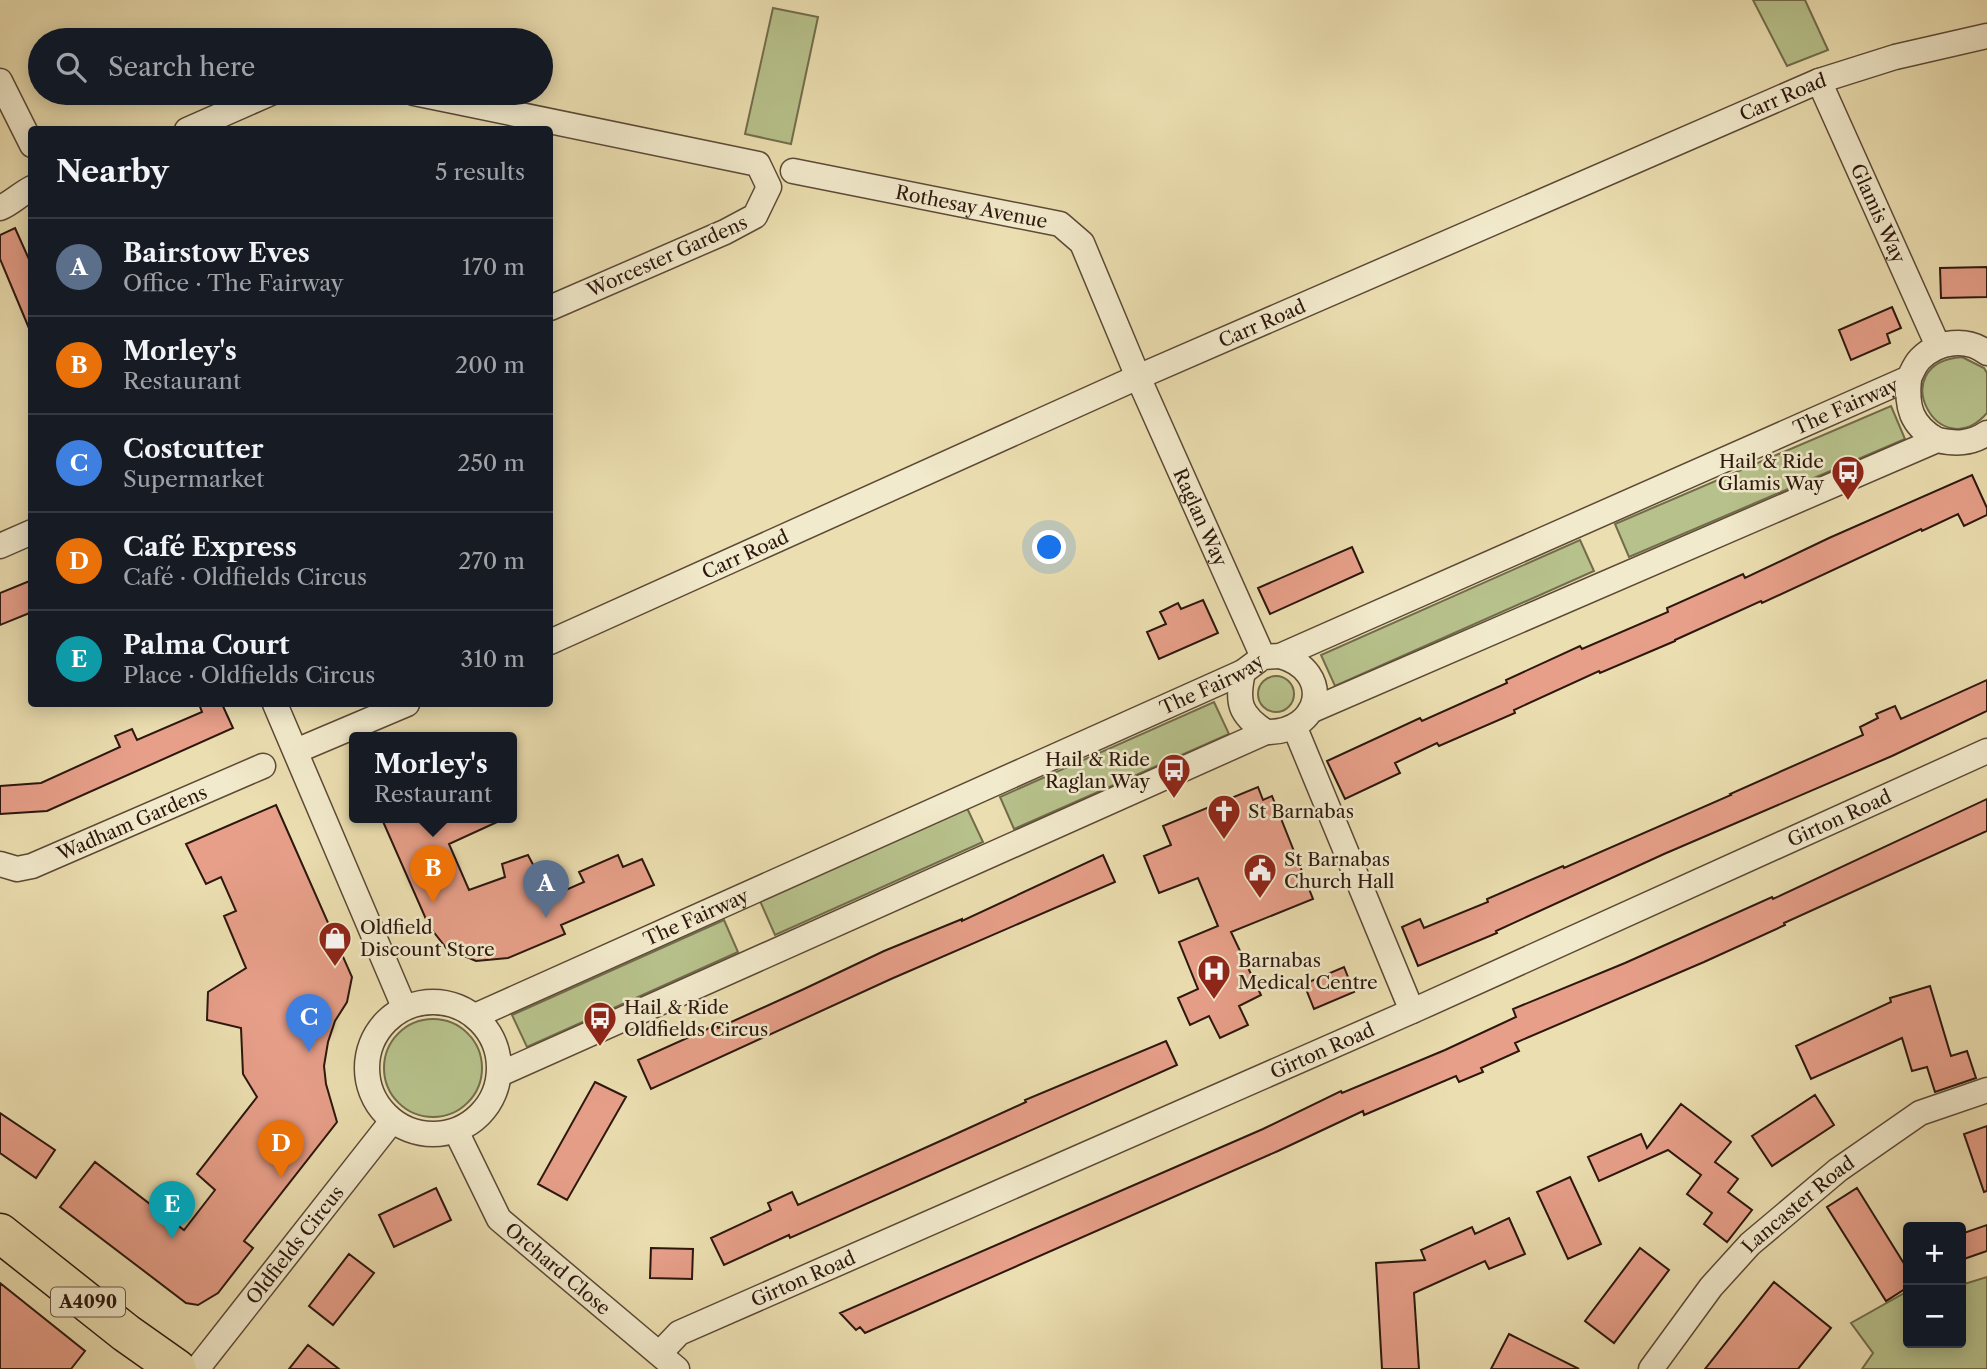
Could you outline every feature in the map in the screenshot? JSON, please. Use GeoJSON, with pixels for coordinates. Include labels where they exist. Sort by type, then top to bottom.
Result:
{"type":"FeatureCollection","features":[{"type":"Feature","properties":{"kind":"main road","name":"A4090"},"geometry":{"type":"LineString","coordinates":[[0,1233],[125,1333],[177,1369]]}},
{"type":"Feature","properties":{"kind":"street","name":"Carr Road"},"geometry":{"type":"LineString","coordinates":[[553,641],[1138,377],[1819,81],[1895,57],[1987,36]]}},
{"type":"Feature","properties":{"kind":"street"},"geometry":{"type":"LineString","coordinates":[[0,81],[28,137]]}},
{"type":"Feature","properties":{"kind":"street","name":"Glamis Way"},"geometry":{"type":"LineString","coordinates":[[1819,81],[1938,346]]}},
{"type":"Feature","properties":{"kind":"street"},"geometry":{"type":"LineString","coordinates":[[196,126],[244,105]]}},
{"type":"Feature","properties":{"kind":"street","name":"Worcester Gardens"},"geometry":{"type":"LineString","coordinates":[[473,105],[758,163],[769,187],[755,216],[725,232],[553,307]]}},
{"type":"Feature","properties":{"kind":"street","name":"Rothesay Avenue"},"geometry":{"type":"LineString","coordinates":[[793,172],[1060,225],[1082,243],[1138,377]]}},
{"type":"Feature","properties":{"kind":"street"},"geometry":{"type":"LineString","coordinates":[[4,207],[28,190]]}},
{"type":"Feature","properties":{"kind":"street"},"geometry":{"type":"LineString","coordinates":[[1938,346],[1949,343],[1966,344],[1981,348],[1987,353]]}},
{"type":"Feature","properties":{"kind":"street","name":"The Fairway"},"geometry":{"type":"LineString","coordinates":[[475,1016],[1243,672],[1272,656],[1909,378],[1919,359],[1938,346]]}},
{"type":"Feature","properties":{"kind":"street","name":"Raglan Way"},"geometry":{"type":"LineString","coordinates":[[1138,377],[1272,656]]}},
{"type":"Feature","properties":{"kind":"street"},"geometry":{"type":"LineString","coordinates":[[1909,378],[1907,398],[1911,415],[1928,435],[1953,444],[1984,444]]}},
{"type":"Feature","properties":{"kind":"street"},"geometry":{"type":"LineString","coordinates":[[500,1074],[1266,732],[1302,719],[1937,440]]}},
{"type":"Feature","properties":{"kind":"street"},"geometry":{"type":"LineString","coordinates":[[0,546],[28,534]]}},
{"type":"Feature","properties":{"kind":"street"},"geometry":{"type":"LineString","coordinates":[[1272,656],[1293,659],[1304,667],[1315,688],[1302,719],[1412,1011]]}},
{"type":"Feature","properties":{"kind":"street"},"geometry":{"type":"LineString","coordinates":[[1243,672],[1238,692],[1240,705],[1250,722],[1266,732]]}},
{"type":"Feature","properties":{"kind":"street"},"geometry":{"type":"LineString","coordinates":[[276,707],[404,1007]]}},
{"type":"Feature","properties":{"kind":"street"},"geometry":{"type":"LineString","coordinates":[[296,751],[400,707]]}},
{"type":"Feature","properties":{"kind":"street","name":"Girton Road"},"geometry":{"type":"LineString","coordinates":[[669,1361],[679,1333],[1412,1011],[1987,751]]}},
{"type":"Feature","properties":{"kind":"street","name":"Wadham Gardens"},"geometry":{"type":"LineString","coordinates":[[0,864],[17,869],[32,866],[263,766]]}},
{"type":"Feature","properties":{"kind":"street"},"geometry":{"type":"LineString","coordinates":[[425,1001],[461,1007],[475,1016],[486,1028],[497,1049],[500,1074],[489,1105],[474,1121],[456,1131],[440,1135],[415,1132],[392,1121],[372,1097],[367,1083],[368,1051],[385,1020],[404,1007],[425,1001]]}},
{"type":"Feature","properties":{"kind":"street","name":"Lancaster Road"},"geometry":{"type":"LineString","coordinates":[[1651,1369],[1711,1287],[1750,1244],[1838,1170],[1920,1113],[1987,1090]]}},
{"type":"Feature","properties":{"kind":"street","name":"Oldfields Circus"},"geometry":{"type":"LineString","coordinates":[[197,1369],[392,1121]]}},
{"type":"Feature","properties":{"kind":"street","name":"Orchard Close"},"geometry":{"type":"LineString","coordinates":[[456,1131],[499,1219],[669,1361]]}},
{"type":"Feature","properties":{"kind":"green space"},"geometry":{"type":"Polygon","coordinates":[[[1753,0],[1805,0],[1828,50],[1787,66],[1753,0]]]}},
{"type":"Feature","properties":{"kind":"green space"},"geometry":{"type":"Polygon","coordinates":[[[773,8],[818,17],[791,144],[745,134],[773,8]]]}},
{"type":"Feature","properties":{"kind":"green space"},"geometry":{"type":"Polygon","coordinates":[[[1962,357],[1984,368],[1987,373],[1987,413],[1969,427],[1952,428],[1937,421],[1927,408],[1923,392],[1926,376],[1938,363],[1962,357]]]}},
{"type":"Feature","properties":{"kind":"green space"},"geometry":{"type":"Polygon","coordinates":[[[1891,406],[1905,439],[1629,557],[1615,524],[1891,406]]]}},
{"type":"Feature","properties":{"kind":"green space"},"geometry":{"type":"Polygon","coordinates":[[[1580,540],[1594,571],[1335,686],[1321,655],[1580,540]]]}},
{"type":"Feature","properties":{"kind":"green space"},"geometry":{"type":"Polygon","coordinates":[[[1276,676],[1289,681],[1294,694],[1289,707],[1276,712],[1263,707],[1258,694],[1263,681],[1276,676]]]}},
{"type":"Feature","properties":{"kind":"green space"},"geometry":{"type":"Polygon","coordinates":[[[1214,702],[1229,734],[1014,829],[1000,797],[1214,702]]]}},
{"type":"Feature","properties":{"kind":"green space"},"geometry":{"type":"Polygon","coordinates":[[[967,808],[983,842],[775,935],[760,901],[967,808]]]}},
{"type":"Feature","properties":{"kind":"green space"},"geometry":{"type":"Polygon","coordinates":[[[724,920],[738,952],[527,1047],[512,1015],[724,920]]]}},
{"type":"Feature","properties":{"kind":"green space"},"geometry":{"type":"Polygon","coordinates":[[[423,1019],[443,1019],[468,1033],[479,1049],[482,1068],[479,1087],[468,1103],[443,1117],[423,1117],[406,1109],[392,1095],[384,1078],[384,1058],[392,1041],[406,1027],[423,1019]]]}},
{"type":"Feature","properties":{"kind":"green space"},"geometry":{"type":"Polygon","coordinates":[[[1987,1277],[1987,1369],[1862,1369],[1873,1353],[1851,1323],[1903,1294],[1903,1348],[1966,1348],[1966,1283],[1987,1277]]]}},
{"type":"Feature","properties":{"kind":"building"},"geometry":{"type":"Polygon","coordinates":[[[15,228],[28,257],[28,326],[0,259],[0,235],[15,228]]]}},
{"type":"Feature","properties":{"kind":"building"},"geometry":{"type":"Polygon","coordinates":[[[1987,267],[1987,297],[1941,298],[1940,268],[1987,267]]]}},
{"type":"Feature","properties":{"kind":"building"},"geometry":{"type":"Polygon","coordinates":[[[1892,307],[1901,328],[1887,334],[1890,343],[1851,360],[1839,330],[1892,307]]]}},
{"type":"Feature","properties":{"kind":"building"},"geometry":{"type":"Polygon","coordinates":[[[1972,475],[1987,508],[1987,515],[1964,526],[1958,514],[1762,603],[1761,601],[1600,673],[1599,671],[1514,710],[1515,713],[1439,746],[1437,743],[1395,763],[1400,773],[1345,799],[1327,761],[1420,718],[1422,721],[1507,683],[1506,680],[1580,646],[1582,649],[1668,612],[1667,608],[1743,574],[1745,578],[1972,475]]]}},
{"type":"Feature","properties":{"kind":"building"},"geometry":{"type":"Polygon","coordinates":[[[1352,547],[1363,572],[1270,614],[1258,588],[1352,547]]]}},
{"type":"Feature","properties":{"kind":"building"},"geometry":{"type":"Polygon","coordinates":[[[28,582],[28,614],[0,625],[0,593],[28,582]]]}},
{"type":"Feature","properties":{"kind":"building"},"geometry":{"type":"Polygon","coordinates":[[[1203,600],[1218,633],[1159,659],[1147,632],[1166,624],[1160,612],[1178,603],[1181,609],[1203,600]]]}},
{"type":"Feature","properties":{"kind":"building"},"geometry":{"type":"Polygon","coordinates":[[[1987,680],[1987,711],[1892,756],[1664,854],[1496,931],[1497,933],[1418,966],[1402,927],[1420,919],[1424,928],[1731,795],[1863,735],[1860,727],[1878,718],[1876,714],[1895,706],[1901,719],[1987,680]]]}},
{"type":"Feature","properties":{"kind":"building"},"geometry":{"type":"Polygon","coordinates":[[[200,707],[223,707],[233,728],[47,811],[0,814],[0,786],[41,783],[120,747],[115,736],[132,729],[137,740],[202,712],[200,707]]]}},
{"type":"Feature","properties":{"kind":"building"},"geometry":{"type":"Polygon","coordinates":[[[1258,787],[1263,800],[1272,796],[1313,899],[1231,932],[1261,995],[1239,1006],[1248,1025],[1220,1038],[1209,1016],[1190,1025],[1178,998],[1198,989],[1179,942],[1218,926],[1198,878],[1159,893],[1144,856],[1171,845],[1163,826],[1258,787]]]}},
{"type":"Feature","properties":{"kind":"building"},"geometry":{"type":"Polygon","coordinates":[[[1987,799],[1987,831],[1704,962],[1515,1043],[1519,1051],[1481,1068],[1483,1072],[1459,1082],[1456,1076],[1364,1115],[1363,1111],[865,1333],[860,1327],[856,1330],[840,1313],[1263,1129],[1341,1091],[1342,1093],[1445,1050],[1516,1017],[1513,1009],[1625,963],[1772,897],[1773,899],[1987,799]]]}},
{"type":"Feature","properties":{"kind":"building"},"geometry":{"type":"Polygon","coordinates":[[[276,805],[352,977],[347,1002],[335,1021],[328,1042],[324,1066],[326,1084],[337,1122],[244,1241],[253,1248],[218,1293],[198,1305],[186,1303],[60,1207],[95,1162],[184,1230],[215,1190],[197,1174],[257,1097],[243,1074],[241,1028],[207,1020],[208,992],[246,968],[224,916],[236,911],[221,877],[206,884],[186,844],[276,805]]]}},
{"type":"Feature","properties":{"kind":"building"},"geometry":{"type":"Polygon","coordinates":[[[384,823],[495,823],[449,844],[469,890],[505,877],[502,864],[528,855],[550,897],[584,882],[579,872],[618,855],[623,867],[642,859],[654,885],[561,925],[565,934],[508,958],[476,961],[447,949],[429,926],[384,823]]]}},
{"type":"Feature","properties":{"kind":"building"},"geometry":{"type":"Polygon","coordinates":[[[1103,855],[1115,882],[891,979],[651,1089],[638,1060],[716,1025],[718,1028],[884,951],[962,921],[1103,855]]]}},
{"type":"Feature","properties":{"kind":"building"},"geometry":{"type":"Polygon","coordinates":[[[1344,967],[1354,992],[1314,1009],[1304,984],[1344,967]]]}},
{"type":"Feature","properties":{"kind":"building"},"geometry":{"type":"Polygon","coordinates":[[[1930,986],[1951,1056],[1967,1051],[1976,1078],[1935,1092],[1927,1067],[1912,1071],[1902,1038],[1811,1079],[1796,1046],[1891,1002],[1890,998],[1930,986]]]}},
{"type":"Feature","properties":{"kind":"building"},"geometry":{"type":"Polygon","coordinates":[[[1166,1041],[1177,1065],[790,1238],[789,1235],[724,1265],[711,1238],[771,1210],[768,1203],[792,1192],[798,1205],[1026,1102],[1025,1100],[1166,1041]]]}},
{"type":"Feature","properties":{"kind":"building"},"geometry":{"type":"Polygon","coordinates":[[[595,1082],[626,1097],[567,1200],[538,1184],[595,1082]]]}},
{"type":"Feature","properties":{"kind":"building"},"geometry":{"type":"Polygon","coordinates":[[[1815,1095],[1834,1125],[1772,1166],[1752,1136],[1815,1095]]]}},
{"type":"Feature","properties":{"kind":"building"},"geometry":{"type":"Polygon","coordinates":[[[1681,1104],[1731,1142],[1715,1162],[1738,1179],[1728,1192],[1752,1210],[1727,1242],[1704,1224],[1712,1213],[1687,1194],[1701,1175],[1668,1150],[1599,1181],[1588,1157],[1641,1134],[1647,1148],[1681,1104]]]}},
{"type":"Feature","properties":{"kind":"building"},"geometry":{"type":"Polygon","coordinates":[[[0,1113],[55,1150],[36,1178],[0,1153],[0,1113]]]}},
{"type":"Feature","properties":{"kind":"building"},"geometry":{"type":"Polygon","coordinates":[[[1987,1126],[1987,1191],[1984,1192],[1964,1134],[1987,1126]]]}},
{"type":"Feature","properties":{"kind":"building"},"geometry":{"type":"Polygon","coordinates":[[[1570,1177],[1601,1244],[1568,1259],[1537,1192],[1570,1177]]]}},
{"type":"Feature","properties":{"kind":"building"},"geometry":{"type":"Polygon","coordinates":[[[436,1188],[451,1220],[394,1247],[379,1215],[436,1188]]]}},
{"type":"Feature","properties":{"kind":"building"},"geometry":{"type":"Polygon","coordinates":[[[1857,1188],[1903,1262],[1903,1290],[1886,1301],[1827,1207],[1857,1188]]]}},
{"type":"Feature","properties":{"kind":"building"},"geometry":{"type":"Polygon","coordinates":[[[1509,1218],[1525,1254],[1489,1269],[1485,1261],[1414,1293],[1419,1369],[1382,1369],[1376,1263],[1425,1260],[1421,1250],[1472,1227],[1475,1234],[1509,1218]]]}},
{"type":"Feature","properties":{"kind":"building"},"geometry":{"type":"Polygon","coordinates":[[[1987,1225],[1987,1251],[1966,1258],[1966,1232],[1987,1225]]]}},
{"type":"Feature","properties":{"kind":"building"},"geometry":{"type":"Polygon","coordinates":[[[651,1248],[693,1249],[692,1279],[650,1278],[651,1248]]]}},
{"type":"Feature","properties":{"kind":"building"},"geometry":{"type":"Polygon","coordinates":[[[1640,1248],[1669,1270],[1614,1343],[1585,1321],[1640,1248]]]}},
{"type":"Feature","properties":{"kind":"building"},"geometry":{"type":"Polygon","coordinates":[[[349,1254],[374,1273],[333,1325],[309,1306],[349,1254]]]}},
{"type":"Feature","properties":{"kind":"building"},"geometry":{"type":"Polygon","coordinates":[[[1774,1282],[1831,1328],[1798,1369],[1705,1369],[1774,1282]]]}},
{"type":"Feature","properties":{"kind":"building"},"geometry":{"type":"Polygon","coordinates":[[[0,1283],[85,1351],[71,1369],[0,1369],[0,1283]]]}},
{"type":"Feature","properties":{"kind":"building"},"geometry":{"type":"Polygon","coordinates":[[[1509,1334],[1579,1369],[1491,1369],[1509,1334]]]}},
{"type":"Feature","properties":{"kind":"building"},"geometry":{"type":"Polygon","coordinates":[[[308,1345],[339,1369],[289,1369],[308,1345]]]}},
{"type":"Feature","properties":{"kind":"place","name":"Hail & Ride Glamis Way"},"geometry":{"type":"Point","coordinates":[1848,502]}},
{"type":"Feature","properties":{"kind":"place","name":"Hail & Ride Raglan Way"},"geometry":{"type":"Point","coordinates":[1174,800]}},
{"type":"Feature","properties":{"kind":"place","name":"St Barnabas"},"geometry":{"type":"Point","coordinates":[1224,841]}},
{"type":"Feature","properties":{"kind":"place","name":"St Barnabas Church Hall"},"geometry":{"type":"Point","coordinates":[1260,900]}},
{"type":"Feature","properties":{"kind":"place","name":"Morley's"},"geometry":{"type":"Point","coordinates":[433,903]}},
{"type":"Feature","properties":{"kind":"place","name":"Bairstow Eves"},"geometry":{"type":"Point","coordinates":[546,918]}},
{"type":"Feature","properties":{"kind":"place","name":"Oldfield Discount Store"},"geometry":{"type":"Point","coordinates":[335,968]}},
{"type":"Feature","properties":{"kind":"place","name":"Barnabas Medical Centre"},"geometry":{"type":"Point","coordinates":[1214,1001]}},
{"type":"Feature","properties":{"kind":"place","name":"Hail & Ride Oldfields Circus"},"geometry":{"type":"Point","coordinates":[600,1048]}},
{"type":"Feature","properties":{"kind":"place","name":"Costcutter"},"geometry":{"type":"Point","coordinates":[309,1052]}},
{"type":"Feature","properties":{"kind":"place","name":"Café Express"},"geometry":{"type":"Point","coordinates":[281,1178]}},
{"type":"Feature","properties":{"kind":"place","name":"Palma Court"},"geometry":{"type":"Point","coordinates":[172,1239]}}]}
